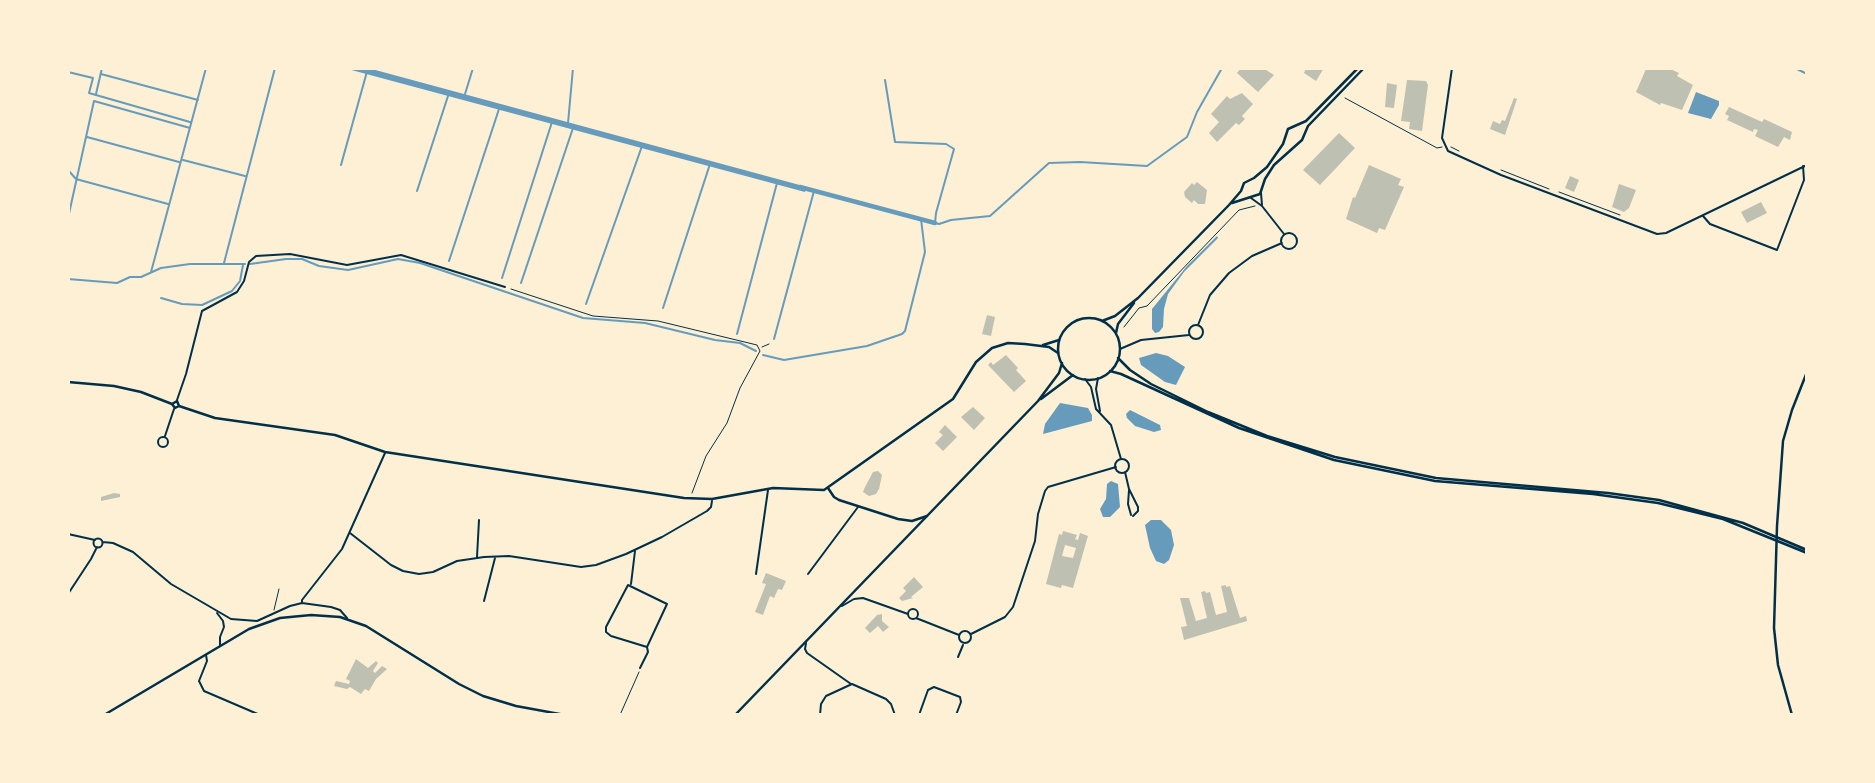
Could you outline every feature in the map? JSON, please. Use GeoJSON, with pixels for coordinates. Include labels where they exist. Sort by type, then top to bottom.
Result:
{"type":"FeatureCollection","features":[{"type":"Feature","properties":{"kind":"main road"},"geometry":{"type":"LineString","coordinates":[[1116,333],[1102,321],[1090,318],[1074,322],[1065,329],[1059,340],[1058,354],[1062,363],[1073,375],[1086,379],[1098,378],[1110,371],[1120,349],[1116,333],[1118,324],[1138,298],[1229,205],[1244,183],[1267,167],[1282,147],[1288,129],[1306,121],[1358,68]]}},
{"type":"Feature","properties":{"kind":"main road"},"geometry":{"type":"LineString","coordinates":[[1229,205],[1258,196],[1269,172],[1287,151],[1302,140],[1308,126],[1364,68]]}},
{"type":"Feature","properties":{"kind":"main road"},"geometry":{"type":"LineString","coordinates":[[1296,126],[1304,133]]}},
{"type":"Feature","properties":{"kind":"main road"},"geometry":{"type":"LineString","coordinates":[[1242,189],[1250,197]]}},
{"type":"Feature","properties":{"kind":"main road"},"geometry":{"type":"LineString","coordinates":[[1102,321],[1115,316],[1138,298]]}},
{"type":"Feature","properties":{"kind":"main road"},"geometry":{"type":"LineString","coordinates":[[1040,345],[1059,340]]}},
{"type":"Feature","properties":{"kind":"main road"},"geometry":{"type":"LineString","coordinates":[[68,382],[137,391],[215,418],[335,435],[385,452],[712,499],[768,489],[815,491],[828,488],[953,399],[976,362],[987,351],[1008,343],[1040,345],[1049,347],[1058,354]]}},
{"type":"Feature","properties":{"kind":"main road"},"geometry":{"type":"LineString","coordinates":[[1118,358],[1130,370],[1158,388],[1216,416],[1335,457],[1436,478],[1593,491],[1659,500],[1744,523],[1807,551]]}},
{"type":"Feature","properties":{"kind":"main road"},"geometry":{"type":"LineString","coordinates":[[735,715],[1038,401],[1059,373],[1062,363]]}},
{"type":"Feature","properties":{"kind":"main road"},"geometry":{"type":"LineString","coordinates":[[1110,371],[1121,373],[1206,415],[1252,434],[1357,466],[1466,485],[1593,494],[1646,501],[1723,519],[1807,551]]}},
{"type":"Feature","properties":{"kind":"main road"},"geometry":{"type":"LineString","coordinates":[[1791,715],[1776,649],[1774,619],[1777,526],[1783,441],[1807,372]]}},
{"type":"Feature","properties":{"kind":"main road"},"geometry":{"type":"LineString","coordinates":[[1038,401],[1073,375]]}},
{"type":"Feature","properties":{"kind":"main road"},"geometry":{"type":"LineString","coordinates":[[175,406],[177,401]]}},
{"type":"Feature","properties":{"kind":"main road"},"geometry":{"type":"LineString","coordinates":[[828,488],[835,498],[907,521],[927,516]]}},
{"type":"Feature","properties":{"kind":"main road"},"geometry":{"type":"LineString","coordinates":[[104,715],[249,629],[280,618],[311,614],[347,619],[377,631],[483,696],[538,712],[565,715]]}},
{"type":"Feature","properties":{"kind":"street"},"geometry":{"type":"LineString","coordinates":[[1452,68],[1442,138],[1448,151],[1501,175],[1659,234],[1805,166],[1804,180],[1777,250],[1710,224],[1703,215]]}},
{"type":"Feature","properties":{"kind":"street"},"geometry":{"type":"LineString","coordinates":[[1261,192],[1262,206]]}},
{"type":"Feature","properties":{"kind":"street"},"geometry":{"type":"LineString","coordinates":[[1250,197],[1262,206],[1284,235]]}},
{"type":"Feature","properties":{"kind":"street"},"geometry":{"type":"LineString","coordinates":[[1282,243],[1290,249],[1297,242],[1293,233],[1284,235]]}},
{"type":"Feature","properties":{"kind":"street"},"geometry":{"type":"LineString","coordinates":[[1282,243],[1284,235]]}},
{"type":"Feature","properties":{"kind":"street"},"geometry":{"type":"LineString","coordinates":[[1189,335],[1189,328],[1198,325],[1210,295],[1229,273],[1252,256],[1282,243]]}},
{"type":"Feature","properties":{"kind":"street"},"geometry":{"type":"LineString","coordinates":[[177,401],[202,311],[237,292],[244,281],[249,262],[256,256],[290,254],[347,265],[401,255],[505,287]]}},
{"type":"Feature","properties":{"kind":"street"},"geometry":{"type":"LineString","coordinates":[[1120,349],[1124,345],[1142,340],[1189,335],[1195,339],[1202,336],[1203,331],[1198,325]]}},
{"type":"Feature","properties":{"kind":"street"},"geometry":{"type":"LineString","coordinates":[[1098,378],[1096,389],[1100,412]]}},
{"type":"Feature","properties":{"kind":"street"},"geometry":{"type":"LineString","coordinates":[[1086,379],[1091,385],[1094,405],[1111,425],[1121,459]]}},
{"type":"Feature","properties":{"kind":"street"},"geometry":{"type":"LineString","coordinates":[[164,437],[175,406]]}},
{"type":"Feature","properties":{"kind":"street"},"geometry":{"type":"LineString","coordinates":[[302,603],[342,549],[385,452]]}},
{"type":"Feature","properties":{"kind":"street"},"geometry":{"type":"LineString","coordinates":[[1116,467],[1116,463],[1121,459],[1127,460],[1129,464],[1125,472],[1138,510],[1133,516],[1129,511],[1129,489]]}},
{"type":"Feature","properties":{"kind":"street"},"geometry":{"type":"LineString","coordinates":[[1116,467],[1120,472],[1125,472]]}},
{"type":"Feature","properties":{"kind":"street"},"geometry":{"type":"LineString","coordinates":[[971,634],[1005,617],[1013,607],[1035,541],[1037,519],[1048,487],[1116,467]]}},
{"type":"Feature","properties":{"kind":"street"},"geometry":{"type":"LineString","coordinates":[[756,573],[768,489]]}},
{"type":"Feature","properties":{"kind":"street"},"geometry":{"type":"LineString","coordinates":[[350,533],[403,571],[419,574],[433,572],[457,561],[495,556],[581,567],[596,565],[635,550],[707,511],[711,507],[712,499]]}},
{"type":"Feature","properties":{"kind":"street"},"geometry":{"type":"LineString","coordinates":[[808,574],[859,506]]}},
{"type":"Feature","properties":{"kind":"street"},"geometry":{"type":"LineString","coordinates":[[477,558],[479,520]]}},
{"type":"Feature","properties":{"kind":"street"},"geometry":{"type":"LineString","coordinates":[[68,534],[101,539],[133,552],[171,584],[231,619],[257,621],[302,603],[331,607],[347,619]]}},
{"type":"Feature","properties":{"kind":"street"},"geometry":{"type":"LineString","coordinates":[[95,540],[97,547]]}},
{"type":"Feature","properties":{"kind":"street"},"geometry":{"type":"LineString","coordinates":[[68,594],[97,547],[103,542]]}},
{"type":"Feature","properties":{"kind":"street"},"geometry":{"type":"LineString","coordinates":[[631,585],[635,550]]}},
{"type":"Feature","properties":{"kind":"street"},"geometry":{"type":"LineString","coordinates":[[484,601],[495,556]]}},
{"type":"Feature","properties":{"kind":"street"},"geometry":{"type":"LineString","coordinates":[[631,585],[667,604],[640,668]]}},
{"type":"Feature","properties":{"kind":"street"},"geometry":{"type":"LineString","coordinates":[[631,585],[623,591],[605,629],[611,636],[647,647]]}},
{"type":"Feature","properties":{"kind":"street"},"geometry":{"type":"LineString","coordinates":[[841,606],[853,599],[863,598],[959,635],[963,643],[958,657]]}},
{"type":"Feature","properties":{"kind":"street"},"geometry":{"type":"LineString","coordinates":[[908,614],[910,610],[915,610],[918,613],[916,618]]}},
{"type":"Feature","properties":{"kind":"street"},"geometry":{"type":"LineString","coordinates":[[216,612],[224,627],[220,646]]}},
{"type":"Feature","properties":{"kind":"street"},"geometry":{"type":"LineString","coordinates":[[959,635],[964,630],[971,634]]}},
{"type":"Feature","properties":{"kind":"street"},"geometry":{"type":"LineString","coordinates":[[963,643],[971,640],[971,634]]}},
{"type":"Feature","properties":{"kind":"street"},"geometry":{"type":"LineString","coordinates":[[808,638],[805,649],[807,653],[852,684],[886,699],[895,715]]}},
{"type":"Feature","properties":{"kind":"street"},"geometry":{"type":"LineString","coordinates":[[206,654],[208,661],[199,681],[204,691],[260,715]]}},
{"type":"Feature","properties":{"kind":"street"},"geometry":{"type":"LineString","coordinates":[[820,715],[821,704],[826,696],[852,684]]}},
{"type":"Feature","properties":{"kind":"street"},"geometry":{"type":"LineString","coordinates":[[919,715],[928,690],[934,687],[960,697],[956,715]]}},
{"type":"Feature","properties":{"kind":"lane"},"geometry":{"type":"LineString","coordinates":[[275,612],[279,589]]}},
{"type":"Feature","properties":{"kind":"path"},"geometry":{"type":"LineString","coordinates":[[1342,94],[1347,101],[1437,148],[1442,147]]}},
{"type":"Feature","properties":{"kind":"path"},"geometry":{"type":"LineString","coordinates":[[1448,143],[1464,153]]}},
{"type":"Feature","properties":{"kind":"path"},"geometry":{"type":"LineString","coordinates":[[1495,168],[1551,191]]}},
{"type":"Feature","properties":{"kind":"path"},"geometry":{"type":"LineString","coordinates":[[1554,192],[1620,215],[1619,219]]}},
{"type":"Feature","properties":{"kind":"path"},"geometry":{"type":"LineString","coordinates":[[1125,327],[1139,308],[1147,306],[1239,209],[1256,205]]}},
{"type":"Feature","properties":{"kind":"path"},"geometry":{"type":"LineString","coordinates":[[505,287],[593,316],[658,321],[745,341],[759,348]]}},
{"type":"Feature","properties":{"kind":"path"},"geometry":{"type":"LineString","coordinates":[[691,498],[699,472],[727,423],[759,348],[769,344]]}},
{"type":"Feature","properties":{"kind":"path"},"geometry":{"type":"LineString","coordinates":[[620,715],[640,668]]}},
{"type":"Feature","properties":{"kind":"water"},"geometry":{"type":"Polygon","coordinates":[[[344,68],[368,68],[807,187],[805,192],[344,68]]]}},
{"type":"Feature","properties":{"kind":"water"},"geometry":{"type":"Polygon","coordinates":[[[1696,92],[1719,101],[1711,119],[1688,113],[1696,92]]]}},
{"type":"Feature","properties":{"kind":"water"},"geometry":{"type":"Polygon","coordinates":[[[1217,236],[1168,294],[1163,327],[1155,333],[1152,329],[1152,309],[1187,266],[1217,236]]]}},
{"type":"Feature","properties":{"kind":"water"},"geometry":{"type":"Polygon","coordinates":[[[1156,353],[1168,356],[1185,367],[1176,385],[1165,382],[1141,365],[1139,358],[1156,353]]]}},
{"type":"Feature","properties":{"kind":"water"},"geometry":{"type":"Polygon","coordinates":[[[1060,403],[1088,408],[1092,421],[1043,434],[1045,424],[1060,403]]]}},
{"type":"Feature","properties":{"kind":"water"},"geometry":{"type":"Polygon","coordinates":[[[1130,410],[1160,425],[1161,430],[1154,432],[1135,426],[1127,418],[1126,414],[1130,410]]]}},
{"type":"Feature","properties":{"kind":"water"},"geometry":{"type":"Polygon","coordinates":[[[1111,481],[1118,484],[1120,507],[1110,517],[1103,517],[1100,509],[1106,499],[1107,484],[1111,481]]]}},
{"type":"Feature","properties":{"kind":"water"},"geometry":{"type":"Polygon","coordinates":[[[1151,520],[1161,520],[1171,530],[1174,545],[1169,560],[1164,564],[1156,561],[1150,548],[1145,525],[1151,520]]]}},
{"type":"Feature","properties":{"kind":"building"},"geometry":{"type":"Polygon","coordinates":[[[1241,68],[1263,68],[1274,75],[1258,92],[1237,73],[1241,68]]]}},
{"type":"Feature","properties":{"kind":"building"},"geometry":{"type":"Polygon","coordinates":[[[1306,68],[1324,68],[1316,81],[1304,73],[1306,68]]]}},
{"type":"Feature","properties":{"kind":"building"},"geometry":{"type":"Polygon","coordinates":[[[1668,68],[1693,85],[1682,110],[1661,103],[1660,105],[1636,92],[1646,69],[1668,68]]]}},
{"type":"Feature","properties":{"kind":"building"},"geometry":{"type":"Polygon","coordinates":[[[1407,80],[1426,81],[1428,85],[1422,131],[1409,129],[1410,122],[1401,121],[1407,80]]]}},
{"type":"Feature","properties":{"kind":"building"},"geometry":{"type":"Polygon","coordinates":[[[1387,83],[1397,85],[1394,108],[1385,107],[1387,83]]]}},
{"type":"Feature","properties":{"kind":"building"},"geometry":{"type":"Polygon","coordinates":[[[1242,93],[1253,104],[1242,116],[1245,119],[1239,125],[1236,123],[1217,142],[1209,133],[1219,122],[1211,114],[1227,96],[1230,99],[1242,93]]]}},
{"type":"Feature","properties":{"kind":"building"},"geometry":{"type":"Polygon","coordinates":[[[1514,98],[1517,99],[1505,135],[1490,129],[1493,121],[1500,124],[1502,120],[1505,121],[1514,98]]]}},
{"type":"Feature","properties":{"kind":"building"},"geometry":{"type":"Polygon","coordinates":[[[1729,107],[1792,132],[1790,140],[1784,137],[1778,147],[1755,136],[1758,130],[1754,129],[1753,132],[1727,120],[1729,116],[1725,114],[1729,107]]]}},
{"type":"Feature","properties":{"kind":"building"},"geometry":{"type":"Polygon","coordinates":[[[1339,133],[1355,148],[1320,185],[1303,170],[1339,133]]]}},
{"type":"Feature","properties":{"kind":"building"},"geometry":{"type":"Polygon","coordinates":[[[1369,165],[1401,179],[1398,185],[1404,187],[1385,230],[1379,228],[1377,233],[1346,219],[1353,197],[1355,198],[1369,165]]]}},
{"type":"Feature","properties":{"kind":"building"},"geometry":{"type":"Polygon","coordinates":[[[1570,176],[1579,180],[1574,192],[1565,188],[1570,176]]]}},
{"type":"Feature","properties":{"kind":"building"},"geometry":{"type":"Polygon","coordinates":[[[1197,182],[1207,190],[1205,204],[1198,204],[1194,200],[1192,203],[1185,197],[1184,192],[1192,183],[1194,185],[1197,182]]]}},
{"type":"Feature","properties":{"kind":"building"},"geometry":{"type":"Polygon","coordinates":[[[1619,184],[1636,190],[1629,208],[1624,212],[1612,207],[1619,184]]]}},
{"type":"Feature","properties":{"kind":"building"},"geometry":{"type":"Polygon","coordinates":[[[1761,202],[1767,213],[1747,223],[1741,212],[1761,202]]]}},
{"type":"Feature","properties":{"kind":"building"},"geometry":{"type":"Polygon","coordinates":[[[987,315],[995,317],[991,336],[982,334],[987,315]]]}},
{"type":"Feature","properties":{"kind":"building"},"geometry":{"type":"Polygon","coordinates":[[[1006,355],[1026,381],[1014,392],[988,365],[991,362],[993,365],[1006,355]]]}},
{"type":"Feature","properties":{"kind":"building"},"geometry":{"type":"Polygon","coordinates":[[[973,407],[985,418],[974,430],[961,417],[973,407]]]}},
{"type":"Feature","properties":{"kind":"building"},"geometry":{"type":"Polygon","coordinates":[[[945,425],[957,437],[943,451],[935,443],[943,435],[939,432],[945,425]]]}},
{"type":"Feature","properties":{"kind":"building"},"geometry":{"type":"Polygon","coordinates":[[[878,471],[882,475],[879,489],[876,494],[869,496],[863,492],[873,472],[878,471]]]}},
{"type":"Feature","properties":{"kind":"building"},"geometry":{"type":"Polygon","coordinates":[[[120,494],[120,497],[101,501],[101,497],[120,494]]]}},
{"type":"Feature","properties":{"kind":"building"},"geometry":{"type":"Polygon","coordinates":[[[1063,531],[1077,535],[1075,539],[1078,540],[1080,533],[1088,536],[1073,588],[1046,584],[1059,534],[1062,535],[1063,531]],[[1065,545],[1062,556],[1073,558],[1076,548],[1065,545]]]}},
{"type":"Feature","properties":{"kind":"building"},"geometry":{"type":"Polygon","coordinates":[[[766,573],[786,581],[774,598],[770,596],[763,615],[755,612],[766,584],[762,583],[766,573]]]}},
{"type":"Feature","properties":{"kind":"building"},"geometry":{"type":"Polygon","coordinates":[[[914,577],[923,587],[911,597],[913,598],[902,601],[899,598],[906,591],[903,588],[914,577]]]}},
{"type":"Feature","properties":{"kind":"building"},"geometry":{"type":"Polygon","coordinates":[[[1221,586],[1230,586],[1240,618],[1246,616],[1247,621],[1184,640],[1181,627],[1187,626],[1180,598],[1189,598],[1196,621],[1207,618],[1201,592],[1210,592],[1216,615],[1227,612],[1221,586]]]}},
{"type":"Feature","properties":{"kind":"building"},"geometry":{"type":"Polygon","coordinates":[[[882,614],[882,621],[889,627],[883,632],[878,626],[870,633],[865,628],[877,615],[882,614]]]}},
{"type":"Feature","properties":{"kind":"building"},"geometry":{"type":"Polygon","coordinates":[[[356,659],[368,668],[376,661],[378,663],[373,671],[375,673],[382,666],[387,669],[376,679],[369,691],[365,689],[361,694],[350,687],[347,689],[334,686],[336,681],[349,684],[350,681],[346,679],[356,659]]]}},
{"type":"Feature","properties":{"kind":"waterway"},"geometry":{"type":"LineString","coordinates":[[96,94],[102,68]]}},
{"type":"Feature","properties":{"kind":"waterway"},"geometry":{"type":"LineString","coordinates":[[151,272],[206,68]]}},
{"type":"Feature","properties":{"kind":"waterway"},"geometry":{"type":"LineString","coordinates":[[224,263],[275,68]]}},
{"type":"Feature","properties":{"kind":"waterway"},"geometry":{"type":"LineString","coordinates":[[341,165],[368,68]]}},
{"type":"Feature","properties":{"kind":"waterway"},"geometry":{"type":"LineString","coordinates":[[465,94],[473,68]]}},
{"type":"Feature","properties":{"kind":"waterway"},"geometry":{"type":"LineString","coordinates":[[568,123],[573,68]]}},
{"type":"Feature","properties":{"kind":"waterway"},"geometry":{"type":"LineString","coordinates":[[885,80],[895,142],[946,144],[954,149],[936,213],[935,223],[939,224],[990,216],[1049,163],[1147,166],[1187,137],[1197,112],[1222,68]]}},
{"type":"Feature","properties":{"kind":"waterway"},"geometry":{"type":"LineString","coordinates":[[1795,68],[1807,74]]}},
{"type":"Feature","properties":{"kind":"waterway"},"geometry":{"type":"LineString","coordinates":[[68,72],[93,78],[89,93],[190,122]]}},
{"type":"Feature","properties":{"kind":"waterway"},"geometry":{"type":"LineString","coordinates":[[101,74],[198,100]]}},
{"type":"Feature","properties":{"kind":"waterway"},"geometry":{"type":"LineString","coordinates":[[417,191],[448,96]]}},
{"type":"Feature","properties":{"kind":"waterway"},"geometry":{"type":"LineString","coordinates":[[68,218],[94,101],[190,128]]}},
{"type":"Feature","properties":{"kind":"waterway"},"geometry":{"type":"LineString","coordinates":[[449,261],[499,109]]}},
{"type":"Feature","properties":{"kind":"waterway"},"geometry":{"type":"LineString","coordinates":[[502,278],[552,122]]}},
{"type":"Feature","properties":{"kind":"waterway"},"geometry":{"type":"LineString","coordinates":[[521,283],[573,128]]}},
{"type":"Feature","properties":{"kind":"waterway"},"geometry":{"type":"LineString","coordinates":[[87,137],[179,162]]}},
{"type":"Feature","properties":{"kind":"waterway"},"geometry":{"type":"LineString","coordinates":[[586,304],[642,146]]}},
{"type":"Feature","properties":{"kind":"waterway"},"geometry":{"type":"LineString","coordinates":[[183,160],[245,176]]}},
{"type":"Feature","properties":{"kind":"waterway"},"geometry":{"type":"LineString","coordinates":[[663,308],[710,164]]}},
{"type":"Feature","properties":{"kind":"waterway"},"geometry":{"type":"LineString","coordinates":[[68,170],[76,179],[168,204]]}},
{"type":"Feature","properties":{"kind":"waterway"},"geometry":{"type":"LineString","coordinates":[[737,334],[777,183]]}},
{"type":"Feature","properties":{"kind":"waterway"},"geometry":{"type":"LineString","coordinates":[[800,187],[935,223]]}},
{"type":"Feature","properties":{"kind":"waterway"},"geometry":{"type":"LineString","coordinates":[[774,339],[814,191]]}},
{"type":"Feature","properties":{"kind":"waterway"},"geometry":{"type":"LineString","coordinates":[[763,355],[784,360],[867,346],[902,334],[925,252],[921,219]]}},
{"type":"Feature","properties":{"kind":"waterway"},"geometry":{"type":"LineString","coordinates":[[250,264],[302,259],[319,266],[348,270],[398,259],[420,263],[583,318],[645,323],[715,340],[740,343],[756,351]]}},
{"type":"Feature","properties":{"kind":"waterway"},"geometry":{"type":"LineString","coordinates":[[68,279],[117,283],[161,268],[190,264],[245,264]]}},
{"type":"Feature","properties":{"kind":"waterway"},"geometry":{"type":"LineString","coordinates":[[161,298],[182,304],[202,305],[232,291],[240,281],[243,265]]}}]}
